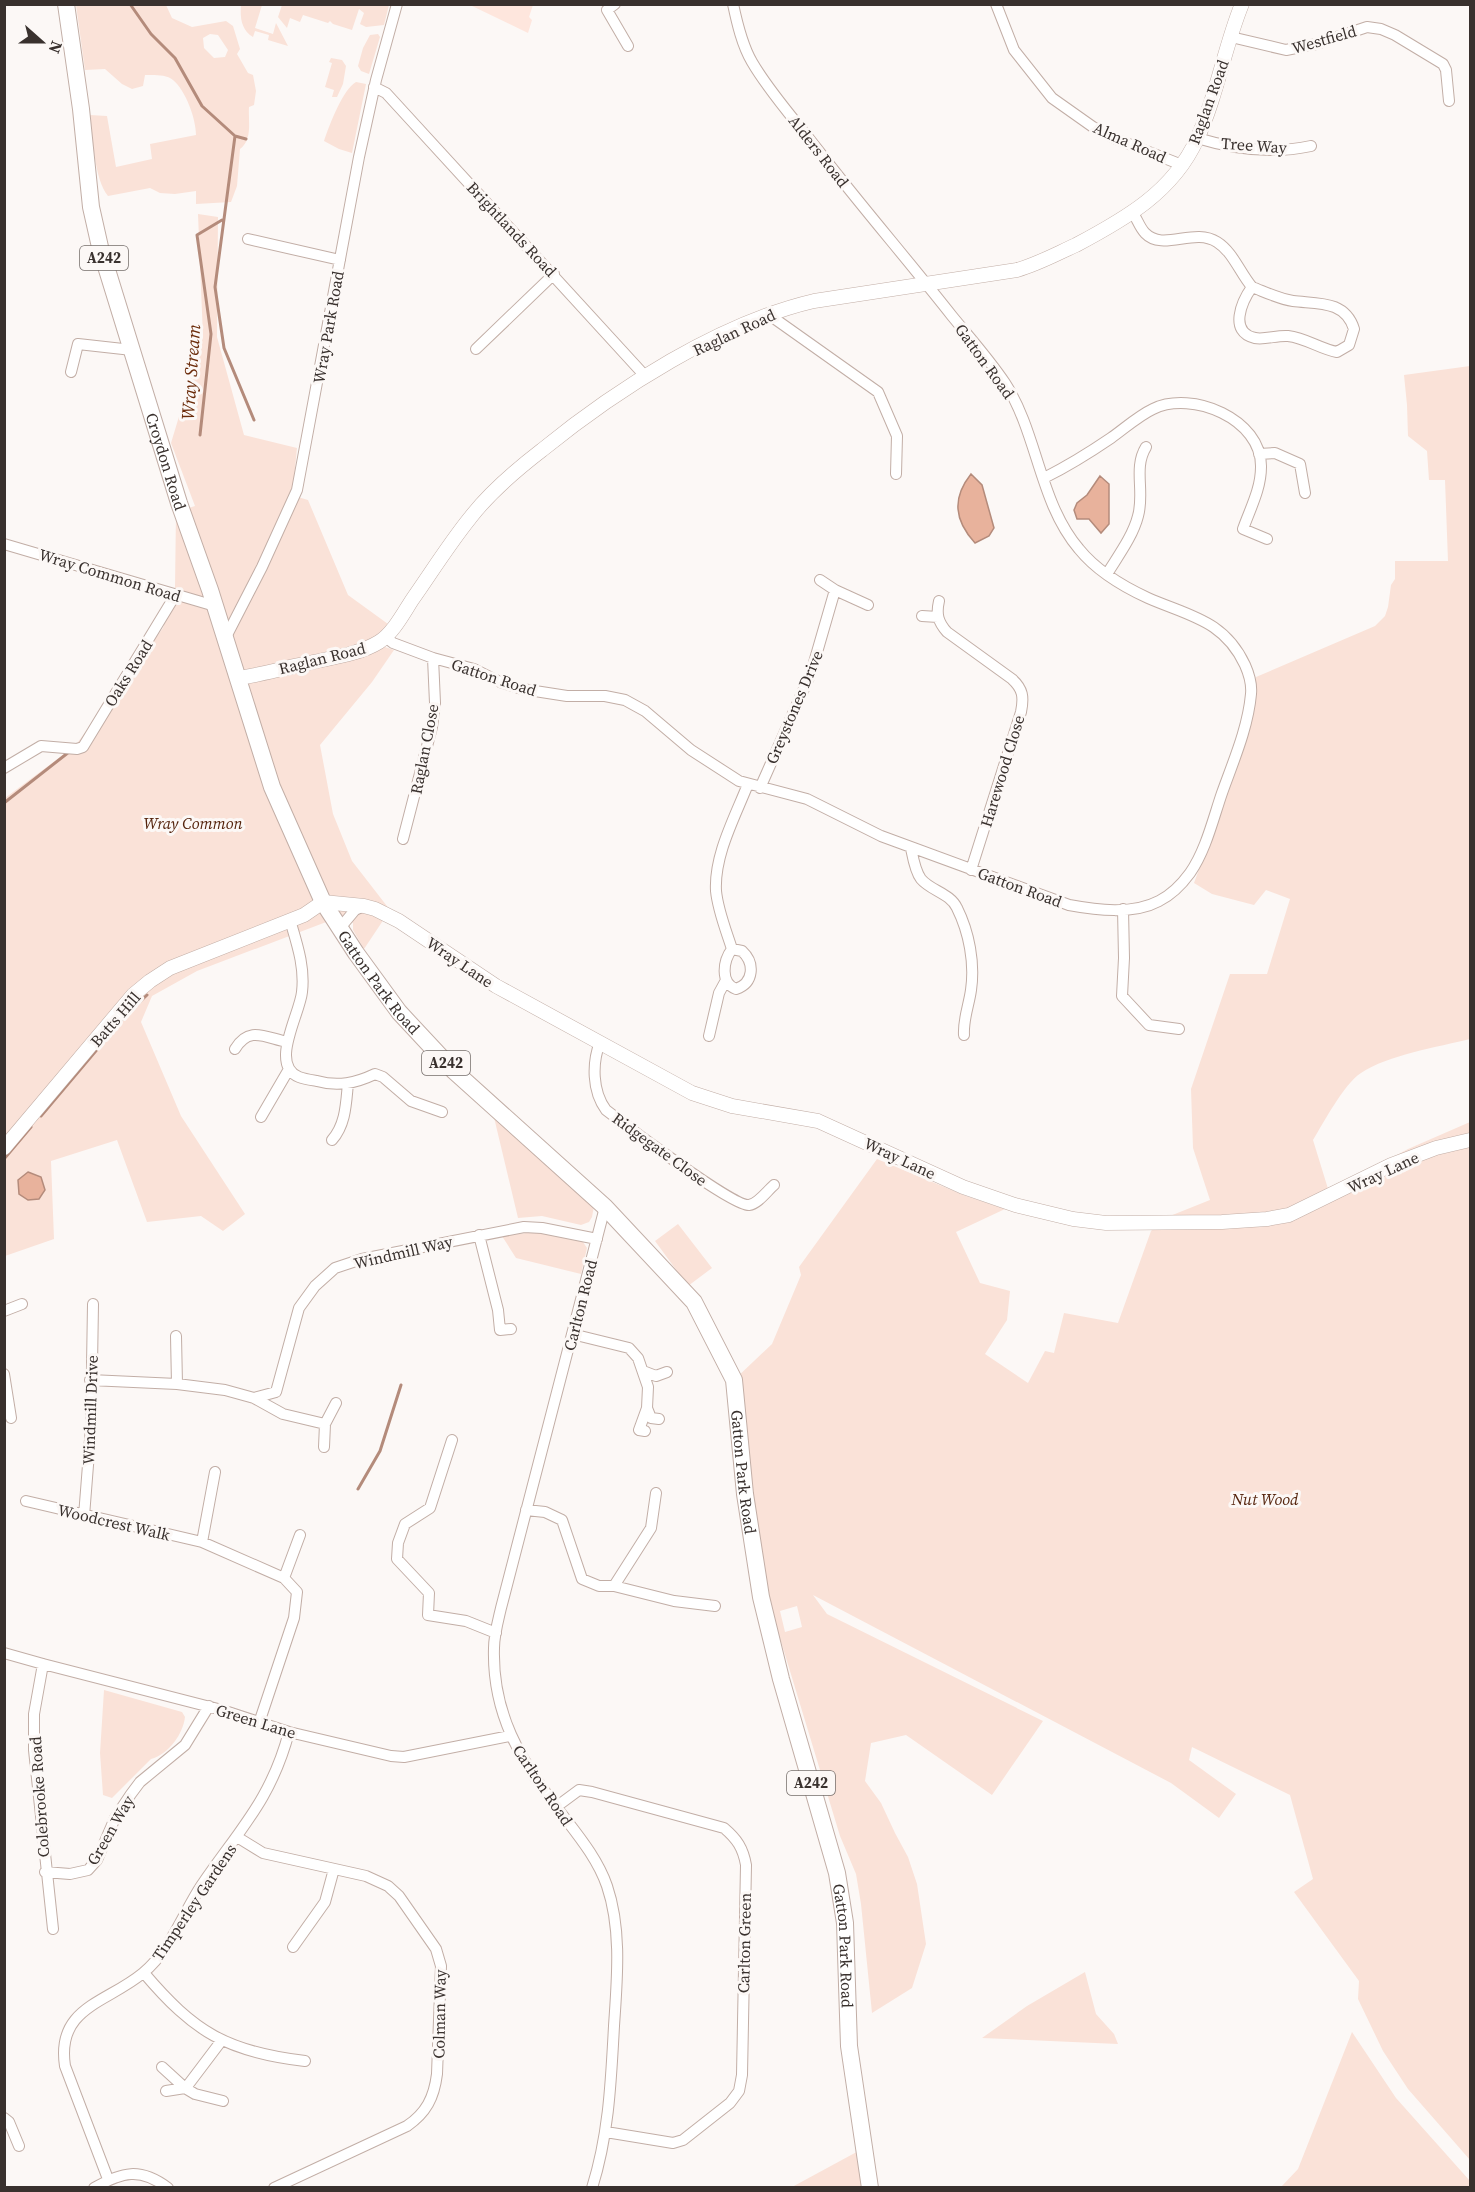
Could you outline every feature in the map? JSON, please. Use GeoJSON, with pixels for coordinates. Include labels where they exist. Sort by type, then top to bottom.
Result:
{"type":"FeatureCollection","features":[{"type":"Feature","properties":{"kind":"main road","name":"Croydon Road"},"geometry":{"type":"LineString","coordinates":[[66,4],[81,109],[91,207],[100,247],[178,503],[216,606],[277,800],[323,902]]}},
{"type":"Feature","properties":{"kind":"main road","name":"Gatton Park Road"},"geometry":{"type":"LineString","coordinates":[[323,902],[399,1012],[454,1071],[605,1207],[694,1302],[734,1380],[745,1494],[760,1598],[838,1879],[845,1923],[849,2046],[870,2187]]}},
{"type":"Feature","properties":{"kind":"street","name":"Wray Park Road"},"geometry":{"type":"LineString","coordinates":[[225,637],[262,567],[297,490],[374,87],[397,4]]}},
{"type":"Feature","properties":{"kind":"street","name":"Alders Road"},"geometry":{"type":"LineString","coordinates":[[733,4],[751,60],[830,166],[927,284]]}},
{"type":"Feature","properties":{"kind":"street","name":"Alma Road"},"geometry":{"type":"LineString","coordinates":[[996,4],[1014,50],[1052,98],[1093,127],[1116,139],[1182,165]]}},
{"type":"Feature","properties":{"kind":"street","name":"Raglan Road"},"geometry":{"type":"LineString","coordinates":[[238,678],[342,655],[372,646],[385,637],[481,505],[530,459],[589,414],[646,377],[716,338],[768,314],[814,302],[1030,267],[1133,213],[1160,190],[1182,165],[1197,138],[1242,4]]}},
{"type":"Feature","properties":{"kind":"street"},"geometry":{"type":"LineString","coordinates":[[609,6],[628,46]]}},
{"type":"Feature","properties":{"kind":"street","name":"Westfield"},"geometry":{"type":"LineString","coordinates":[[1231,37],[1286,50],[1316,44],[1367,27],[1381,29],[1443,64],[1446,70],[1449,101]]}},
{"type":"Feature","properties":{"kind":"street","name":"Brightlands Road"},"geometry":{"type":"LineString","coordinates":[[374,87],[386,93],[646,377]]}},
{"type":"Feature","properties":{"kind":"street","name":"Tree Way"},"geometry":{"type":"LineString","coordinates":[[1197,138],[1233,147],[1278,149],[1311,146]]}},
{"type":"Feature","properties":{"kind":"street"},"geometry":{"type":"LineString","coordinates":[[1133,213],[1144,232],[1160,241],[1201,236],[1219,242],[1252,287],[1291,300],[1322,303],[1339,308],[1347,315],[1354,329],[1349,345],[1337,352],[1288,336],[1256,338],[1249,335],[1243,331],[1239,318],[1241,308],[1252,287]]}},
{"type":"Feature","properties":{"kind":"street"},"geometry":{"type":"LineString","coordinates":[[248,239],[340,260]]}},
{"type":"Feature","properties":{"kind":"street"},"geometry":{"type":"LineString","coordinates":[[476,349],[554,274]]}},
{"type":"Feature","properties":{"kind":"street","name":"Gatton Road"},"geometry":{"type":"LineString","coordinates":[[385,637],[393,644],[474,669],[500,682],[530,691],[567,696],[605,696],[625,700],[645,711],[691,750],[729,775],[748,784],[807,799],[881,836],[1069,905],[1088,909],[1123,909],[1146,906],[1159,901],[1175,890],[1191,872],[1208,835],[1246,723],[1251,692],[1246,666],[1226,637],[1216,627],[1190,613],[1145,596],[1107,574],[1079,550],[1062,525],[1050,498],[1021,414],[1005,384],[927,284]]}},
{"type":"Feature","properties":{"kind":"street"},"geometry":{"type":"LineString","coordinates":[[768,314],[878,392],[897,436],[896,474]]}},
{"type":"Feature","properties":{"kind":"street"},"geometry":{"type":"LineString","coordinates":[[71,372],[78,344],[132,350]]}},
{"type":"Feature","properties":{"kind":"street"},"geometry":{"type":"LineString","coordinates":[[1044,478],[1079,460],[1152,409],[1167,404],[1198,403],[1230,417],[1245,430],[1259,454],[1262,466],[1259,486],[1243,529],[1267,539]]}},
{"type":"Feature","properties":{"kind":"street"},"geometry":{"type":"LineString","coordinates":[[1107,574],[1139,515],[1139,463],[1146,447]]}},
{"type":"Feature","properties":{"kind":"street"},"geometry":{"type":"LineString","coordinates":[[1259,454],[1275,453],[1300,464],[1305,493]]}},
{"type":"Feature","properties":{"kind":"street","name":"Wray Common Road"},"geometry":{"type":"LineString","coordinates":[[4,544],[216,606]]}},
{"type":"Feature","properties":{"kind":"street"},"geometry":{"type":"LineString","coordinates":[[820,580],[835,590],[868,605]]}},
{"type":"Feature","properties":{"kind":"street","name":"Greystones Drive"},"geometry":{"type":"LineString","coordinates":[[760,788],[812,673],[835,590]]}},
{"type":"Feature","properties":{"kind":"street","name":"Oaks Road"},"geometry":{"type":"LineString","coordinates":[[4,768],[41,746],[77,749],[85,745],[176,594]]}},
{"type":"Feature","properties":{"kind":"street"},"geometry":{"type":"LineString","coordinates":[[922,616],[938,616],[939,601]]}},
{"type":"Feature","properties":{"kind":"street","name":"Harewood Close"},"geometry":{"type":"LineString","coordinates":[[938,616],[947,632],[1012,679],[1022,692],[1021,712],[971,870]]}},
{"type":"Feature","properties":{"kind":"street","name":"Raglan Close"},"geometry":{"type":"LineString","coordinates":[[403,838],[432,728],[435,703],[433,658]]}},
{"type":"Feature","properties":{"kind":"street"},"geometry":{"type":"LineString","coordinates":[[709,1036],[719,993],[725,982],[727,958],[732,949],[721,917],[716,873],[748,784]]}},
{"type":"Feature","properties":{"kind":"street"},"geometry":{"type":"LineString","coordinates":[[911,848],[922,879],[951,899],[957,907],[970,945],[972,988],[964,1020],[964,1035]]}},
{"type":"Feature","properties":{"kind":"street","name":"Wray Lane"},"geometry":{"type":"LineString","coordinates":[[323,902],[364,906],[399,921],[496,986],[692,1092],[732,1106],[818,1121],[963,1187],[1015,1205],[1087,1222],[1106,1224],[1267,1220],[1289,1215],[1391,1165],[1436,1148],[1470,1140]]}},
{"type":"Feature","properties":{"kind":"street","name":"Batts Hill"},"geometry":{"type":"LineString","coordinates":[[4,1148],[133,996],[150,981],[170,968],[304,915],[323,902]]}},
{"type":"Feature","properties":{"kind":"street"},"geometry":{"type":"LineString","coordinates":[[340,928],[355,910],[364,906]]}},
{"type":"Feature","properties":{"kind":"street"},"geometry":{"type":"LineString","coordinates":[[1123,909],[1125,958],[1122,996],[1149,1025],[1179,1029]]}},
{"type":"Feature","properties":{"kind":"street"},"geometry":{"type":"LineString","coordinates":[[290,920],[299,952],[302,982],[297,1014],[285,1054],[289,1069],[297,1077],[323,1083],[358,1082],[375,1074],[383,1077],[411,1101],[442,1112]]}},
{"type":"Feature","properties":{"kind":"street"},"geometry":{"type":"LineString","coordinates":[[725,982],[736,989],[745,984],[750,975],[750,962],[747,955],[738,949],[732,949]]}},
{"type":"Feature","properties":{"kind":"street"},"geometry":{"type":"LineString","coordinates":[[235,1049],[242,1038],[250,1034],[287,1042]]}},
{"type":"Feature","properties":{"kind":"street","name":"Ridgegate Close"},"geometry":{"type":"LineString","coordinates":[[600,1042],[594,1071],[599,1098],[606,1110],[705,1182],[739,1203],[747,1205],[754,1203],[774,1185]]}},
{"type":"Feature","properties":{"kind":"street"},"geometry":{"type":"LineString","coordinates":[[261,1117],[289,1069]]}},
{"type":"Feature","properties":{"kind":"street"},"geometry":{"type":"LineString","coordinates":[[332,1140],[345,1112],[348,1083]]}},
{"type":"Feature","properties":{"kind":"street","name":"Carlton Road"},"geometry":{"type":"LineString","coordinates":[[592,2187],[606,2132],[610,2095],[616,2001],[615,1922],[607,1885],[601,1872],[579,1836],[532,1773],[510,1736],[504,1722],[495,1680],[494,1647],[501,1608],[605,1207]]}},
{"type":"Feature","properties":{"kind":"street","name":"Windmill Way"},"geometry":{"type":"LineString","coordinates":[[276,1392],[299,1308],[315,1286],[335,1268],[362,1259],[524,1227],[542,1228],[597,1239]]}},
{"type":"Feature","properties":{"kind":"street"},"geometry":{"type":"LineString","coordinates":[[479,1235],[501,1331]]}},
{"type":"Feature","properties":{"kind":"street"},"geometry":{"type":"LineString","coordinates":[[4,1311],[22,1304]]}},
{"type":"Feature","properties":{"kind":"street","name":"Windmill Drive"},"geometry":{"type":"LineString","coordinates":[[84,1516],[91,1427],[93,1304]]}},
{"type":"Feature","properties":{"kind":"street"},"geometry":{"type":"LineString","coordinates":[[572,1335],[629,1348],[638,1358],[648,1387],[647,1408],[639,1430],[645,1431]]}},
{"type":"Feature","properties":{"kind":"street"},"geometry":{"type":"LineString","coordinates":[[176,1336],[177,1384]]}},
{"type":"Feature","properties":{"kind":"street"},"geometry":{"type":"LineString","coordinates":[[643,1371],[656,1376],[667,1372]]}},
{"type":"Feature","properties":{"kind":"street"},"geometry":{"type":"LineString","coordinates":[[4,1374],[11,1418]]}},
{"type":"Feature","properties":{"kind":"street"},"geometry":{"type":"LineString","coordinates":[[90,1380],[177,1384],[225,1390],[254,1398],[283,1414],[325,1424]]}},
{"type":"Feature","properties":{"kind":"street"},"geometry":{"type":"LineString","coordinates":[[254,1398],[276,1392],[283,1414]]}},
{"type":"Feature","properties":{"kind":"street"},"geometry":{"type":"LineString","coordinates":[[324,1447],[325,1424],[336,1403]]}},
{"type":"Feature","properties":{"kind":"street"},"geometry":{"type":"LineString","coordinates":[[647,1408],[651,1418],[659,1419]]}},
{"type":"Feature","properties":{"kind":"street"},"geometry":{"type":"LineString","coordinates":[[452,1440],[430,1508],[405,1524],[398,1544],[397,1559],[429,1593],[426,1620],[466,1621],[496,1633]]}},
{"type":"Feature","properties":{"kind":"street"},"geometry":{"type":"LineString","coordinates":[[202,1542],[215,1472]]}},
{"type":"Feature","properties":{"kind":"street"},"geometry":{"type":"LineString","coordinates":[[614,1586],[651,1528],[656,1493]]}},
{"type":"Feature","properties":{"kind":"street","name":"Woodcrest Walk"},"geometry":{"type":"LineString","coordinates":[[26,1501],[84,1516],[150,1528],[202,1542],[284,1578]]}},
{"type":"Feature","properties":{"kind":"street"},"geometry":{"type":"LineString","coordinates":[[526,1510],[546,1512],[562,1520],[582,1579],[599,1586],[614,1586],[674,1601],[715,1606]]}},
{"type":"Feature","properties":{"kind":"street"},"geometry":{"type":"LineString","coordinates":[[259,1724],[294,1618],[297,1592],[284,1578],[300,1535]]}},
{"type":"Feature","properties":{"kind":"street","name":"Green Lane"},"geometry":{"type":"LineString","coordinates":[[4,1653],[209,1706],[289,1732],[391,1756],[404,1756],[510,1736]]}},
{"type":"Feature","properties":{"kind":"street","name":"Colebrooke Road"},"geometry":{"type":"LineString","coordinates":[[43,1664],[34,1714],[34,1750],[52,1929]]}},
{"type":"Feature","properties":{"kind":"street","name":"Green Way"},"geometry":{"type":"LineString","coordinates":[[45,1872],[70,1874],[88,1870],[97,1860],[115,1818],[131,1794],[140,1782],[185,1745],[209,1706]]}},
{"type":"Feature","properties":{"kind":"street","name":"Timperley Gardens"},"geometry":{"type":"LineString","coordinates":[[108,2180],[65,2067],[66,2034],[82,2011],[144,1973],[164,1950],[201,1886],[256,1812],[272,1783],[289,1732]]}},
{"type":"Feature","properties":{"kind":"street","name":"Carlton Green"},"geometry":{"type":"LineString","coordinates":[[556,1807],[579,1790],[724,1828],[737,1839],[745,1859],[742,2064],[739,2091],[730,2103],[682,2140],[673,2143],[606,2132]]}},
{"type":"Feature","properties":{"kind":"street","name":"Colman Way"},"geometry":{"type":"LineString","coordinates":[[237,1838],[263,1854],[366,1876],[388,1886],[399,1896],[436,1949],[441,1966],[436,2084],[430,2103],[424,2112],[407,2126],[273,2187]]}},
{"type":"Feature","properties":{"kind":"street"},"geometry":{"type":"LineString","coordinates":[[293,1947],[325,1902],[334,1869]]}},
{"type":"Feature","properties":{"kind":"street"},"geometry":{"type":"LineString","coordinates":[[144,1973],[185,2016],[222,2040],[261,2055],[305,2061]]}},
{"type":"Feature","properties":{"kind":"street"},"geometry":{"type":"LineString","coordinates":[[166,2091],[185,2088],[222,2040]]}},
{"type":"Feature","properties":{"kind":"street"},"geometry":{"type":"LineString","coordinates":[[162,2067],[195,2094],[223,2101]]}},
{"type":"Feature","properties":{"kind":"street"},"geometry":{"type":"LineString","coordinates":[[4,2118],[9,2122],[19,2146]]}},
{"type":"Feature","properties":{"kind":"street"},"geometry":{"type":"LineString","coordinates":[[94,2187],[118,2175],[134,2174],[151,2177],[168,2187]]}},
{"type":"Feature","properties":{"kind":"shaded area"},"geometry":{"type":"Polygon","coordinates":[[[470,5],[533,5],[529,17],[532,20],[528,33],[470,5]]]}},
{"type":"Feature","properties":{"kind":"shaded area"},"geometry":{"type":"Polygon","coordinates":[[[971,474],[982,485],[994,528],[989,536],[975,543],[963,526],[958,509],[958,500],[971,474]]]}},
{"type":"Feature","properties":{"kind":"shaded area"},"geometry":{"type":"Polygon","coordinates":[[[1100,476],[1109,484],[1109,524],[1101,533],[1089,519],[1077,519],[1074,510],[1077,503],[1087,495],[1100,476]]]}},
{"type":"Feature","properties":{"kind":"shaded area"},"geometry":{"type":"Polygon","coordinates":[[[28,1172],[41,1177],[45,1190],[39,1199],[28,1200],[19,1194],[18,1180],[28,1172]]]}},
{"type":"Feature","properties":{"kind":"green space"},"geometry":{"type":"Polygon","coordinates":[[[282,4],[389,5],[384,25],[366,27],[360,24],[364,13],[359,9],[352,30],[330,21],[328,23],[303,15],[300,22],[290,18],[287,28],[278,17],[282,4]]]}},
{"type":"Feature","properties":{"kind":"green space"},"geometry":{"type":"Polygon","coordinates":[[[76,5],[166,5],[172,18],[192,27],[226,21],[233,26],[240,49],[237,54],[248,73],[253,75],[256,91],[254,105],[249,107],[249,130],[247,140],[240,149],[237,186],[231,202],[196,204],[196,191],[175,194],[160,193],[150,188],[108,196],[103,189],[97,169],[90,115],[107,116],[116,167],[152,159],[150,144],[196,135],[194,121],[182,91],[170,78],[145,75],[143,86],[132,89],[122,84],[105,69],[85,70],[76,5]],[[210,34],[203,38],[204,48],[214,58],[225,57],[228,50],[218,35],[210,34]]]}},
{"type":"Feature","properties":{"kind":"green space"},"geometry":{"type":"Polygon","coordinates":[[[241,5],[262,5],[255,28],[273,34],[276,23],[288,46],[268,40],[269,35],[255,31],[253,37],[249,34],[242,23],[241,5]]]}},
{"type":"Feature","properties":{"kind":"green space"},"geometry":{"type":"Polygon","coordinates":[[[378,34],[380,37],[369,74],[361,71],[358,66],[363,48],[370,35],[378,34]]]}},
{"type":"Feature","properties":{"kind":"green space"},"geometry":{"type":"Polygon","coordinates":[[[331,58],[342,60],[346,66],[343,84],[337,97],[332,97],[334,90],[325,87],[332,63],[329,62],[331,58]]]}},
{"type":"Feature","properties":{"kind":"green space"},"geometry":{"type":"Polygon","coordinates":[[[356,82],[366,84],[352,153],[324,141],[341,100],[356,82]]]}},
{"type":"Feature","properties":{"kind":"green space","name":"Wray Common"},"geometry":{"type":"Polygon","coordinates":[[[198,214],[218,217],[217,337],[244,435],[297,448],[294,479],[298,497],[308,500],[348,595],[388,624],[382,646],[394,650],[372,682],[320,745],[333,814],[352,861],[390,910],[364,949],[353,930],[353,923],[342,916],[197,971],[152,996],[141,1022],[181,1116],[245,1214],[223,1231],[201,1216],[147,1222],[117,1140],[51,1161],[54,1239],[5,1256],[5,798],[75,746],[163,628],[175,587],[176,512],[195,506],[171,443],[203,337],[198,214]]]}},
{"type":"Feature","properties":{"kind":"green space","name":"Nut Wood"},"geometry":{"type":"Polygon","coordinates":[[[1470,366],[1470,1039],[1399,1056],[1361,1073],[1341,1094],[1313,1140],[1329,1192],[1408,1149],[1470,1122],[1470,2160],[1408,2089],[1383,2051],[1358,1999],[1359,1981],[1294,1892],[1313,1879],[1290,1795],[1192,1747],[1189,1760],[1236,1794],[1219,1818],[1171,1783],[813,1595],[827,1614],[1043,1721],[992,1795],[906,1735],[871,1743],[865,1781],[881,1803],[908,1857],[917,1884],[926,1944],[912,1988],[872,2013],[856,1874],[840,1836],[763,1582],[734,1380],[772,1344],[801,1275],[799,1267],[877,1159],[966,1196],[1005,1209],[956,1232],[980,1283],[1010,1291],[1007,1320],[985,1354],[1028,1383],[1045,1351],[1054,1353],[1064,1313],[1118,1323],[1151,1231],[1165,1218],[1210,1200],[1193,1148],[1191,1089],[1230,974],[1267,974],[1290,899],[1266,890],[1254,905],[1212,894],[1194,883],[1248,736],[1256,677],[1375,626],[1385,616],[1388,607],[1391,585],[1395,579],[1395,561],[1448,561],[1445,480],[1429,480],[1427,451],[1408,436],[1404,375],[1470,366]],[[797,1606],[780,1611],[785,1632],[802,1627],[797,1606]]]}},
{"type":"Feature","properties":{"kind":"green space"},"geometry":{"type":"Polygon","coordinates":[[[492,1109],[594,1206],[589,1222],[581,1225],[542,1216],[518,1218],[492,1109]]]}},
{"type":"Feature","properties":{"kind":"green space"},"geometry":{"type":"Polygon","coordinates":[[[678,1224],[712,1268],[688,1286],[655,1241],[678,1224]]]}},
{"type":"Feature","properties":{"kind":"green space"},"geometry":{"type":"Polygon","coordinates":[[[534,1232],[583,1242],[587,1248],[581,1274],[516,1258],[502,1236],[534,1232]]]}},
{"type":"Feature","properties":{"kind":"green space"},"geometry":{"type":"Polygon","coordinates":[[[104,1690],[182,1712],[185,1717],[178,1736],[169,1748],[151,1759],[112,1798],[103,1795],[100,1753],[104,1690]]]}},
{"type":"Feature","properties":{"kind":"green space"},"geometry":{"type":"Polygon","coordinates":[[[1085,1972],[1096,2014],[1114,2034],[1118,2044],[982,2038],[1027,2006],[1085,1972]]]}},
{"type":"Feature","properties":{"kind":"green space"},"geometry":{"type":"Polygon","coordinates":[[[1352,2032],[1396,2098],[1470,2181],[1470,2187],[1281,2187],[1298,2169],[1352,2032]]]}},
{"type":"Feature","properties":{"kind":"green space"},"geometry":{"type":"Polygon","coordinates":[[[864,2148],[864,2187],[792,2187],[864,2148]]]}},
{"type":"Feature","properties":{"kind":"waterway","name":"Wray Stream"},"geometry":{"type":"LineString","coordinates":[[130,4],[151,34],[175,58],[202,106],[235,136],[246,139]]}},
{"type":"Feature","properties":{"kind":"waterway"},"geometry":{"type":"LineString","coordinates":[[235,136],[215,287],[224,348],[254,420]]}},
{"type":"Feature","properties":{"kind":"waterway","name":"Wray Stream"},"geometry":{"type":"LineString","coordinates":[[200,435],[211,334],[197,235],[222,220]]}},
{"type":"Feature","properties":{"kind":"waterway"},"geometry":{"type":"LineString","coordinates":[[4,803],[69,752]]}},
{"type":"Feature","properties":{"kind":"waterway"},"geometry":{"type":"LineString","coordinates":[[41,1116],[127,1014],[147,995]]}},
{"type":"Feature","properties":{"kind":"waterway"},"geometry":{"type":"LineString","coordinates":[[4,1159],[31,1127]]}},
{"type":"Feature","properties":{"kind":"waterway"},"geometry":{"type":"LineString","coordinates":[[358,1489],[380,1451],[401,1385]]}}]}
